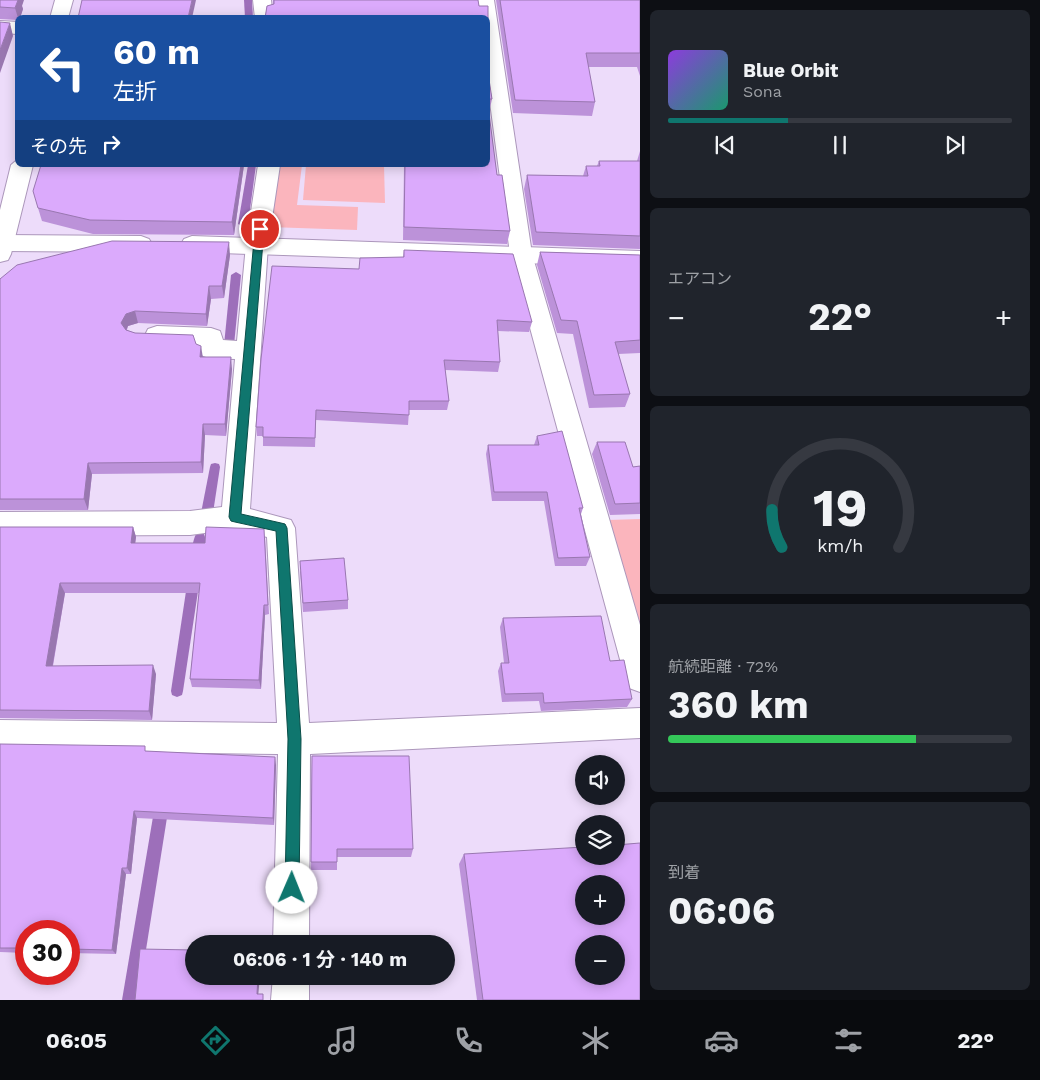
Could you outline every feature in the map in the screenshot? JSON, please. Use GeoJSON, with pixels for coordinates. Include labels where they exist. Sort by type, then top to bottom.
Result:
{"type":"FeatureCollection","features":[{"type":"Feature","properties":{"kind":"street"},"geometry":{"type":"LineString","coordinates":[[60,15],[64,0]]}},
{"type":"Feature","properties":{"kind":"street"},"geometry":{"type":"LineString","coordinates":[[262,0],[264,15]]}},
{"type":"Feature","properties":{"kind":"street"},"geometry":{"type":"LineString","coordinates":[[486,0],[488,15]]}},
{"type":"Feature","properties":{"kind":"street"},"geometry":{"type":"LineString","coordinates":[[0,28],[15,28]]}},
{"type":"Feature","properties":{"kind":"street"},"geometry":{"type":"LineString","coordinates":[[490,29],[521,254],[640,678]]}},
{"type":"Feature","properties":{"kind":"street"},"geometry":{"type":"LineString","coordinates":[[21,167],[1,248],[165,244],[258,245],[640,258]]}},
{"type":"Feature","properties":{"kind":"street"},"geometry":{"type":"LineString","coordinates":[[235,517],[247,350],[268,167]]}},
{"type":"Feature","properties":{"kind":"street"},"geometry":{"type":"LineString","coordinates":[[138,334],[211,337],[209,349],[247,350]]}},
{"type":"Feature","properties":{"kind":"street"},"geometry":{"type":"LineString","coordinates":[[0,524],[190,523],[235,517],[281,528],[294,739],[291,935]]}},
{"type":"Feature","properties":{"kind":"street"},"geometry":{"type":"LineString","coordinates":[[0,735],[294,739],[640,723]]}},
{"type":"Feature","properties":{"kind":"street"},"geometry":{"type":"LineString","coordinates":[[290,1000],[291,985]]}},
{"type":"Feature","properties":{"kind":"shaded area"},"geometry":{"type":"Polygon","coordinates":[[[277,167],[302,167],[297,205],[358,207],[357,230],[269,227],[277,167]]]}},
{"type":"Feature","properties":{"kind":"shaded area"},"geometry":{"type":"Polygon","coordinates":[[[306,167],[384,167],[385,203],[303,200],[306,167]]]}},
{"type":"Feature","properties":{"kind":"shaded area"},"geometry":{"type":"Polygon","coordinates":[[[640,519],[640,627],[608,520],[640,519]]]}},
{"type":"Feature","properties":{"kind":"building"},"geometry":{"type":"Polygon","coordinates":[[[0,0],[18,0],[15,8],[0,7],[0,0]]]}},
{"type":"Feature","properties":{"kind":"building"},"geometry":{"type":"Polygon","coordinates":[[[82,0],[192,0],[189,15],[79,15],[82,0]]]}},
{"type":"Feature","properties":{"kind":"building"},"geometry":{"type":"Polygon","coordinates":[[[274,0],[478,0],[479,6],[488,6],[488,15],[266,15],[267,6],[274,4],[274,0]]]}},
{"type":"Feature","properties":{"kind":"building"},"geometry":{"type":"Polygon","coordinates":[[[500,0],[640,0],[640,53],[586,53],[595,102],[515,100],[500,0]]]}},
{"type":"Feature","properties":{"kind":"building"},"geometry":{"type":"Polygon","coordinates":[[[0,22],[10,23],[0,50],[0,22]]]}},
{"type":"Feature","properties":{"kind":"building"},"geometry":{"type":"Polygon","coordinates":[[[490,121],[497,175],[502,175],[510,231],[404,227],[405,167],[490,167],[490,121]]]}},
{"type":"Feature","properties":{"kind":"building"},"geometry":{"type":"Polygon","coordinates":[[[599,161],[640,161],[640,236],[536,232],[527,175],[588,176],[586,166],[600,166],[599,161]]]}},
{"type":"Feature","properties":{"kind":"building"},"geometry":{"type":"Polygon","coordinates":[[[40,167],[241,167],[232,222],[90,220],[38,208],[33,191],[40,167]]]}},
{"type":"Feature","properties":{"kind":"building"},"geometry":{"type":"Polygon","coordinates":[[[112,241],[229,242],[222,286],[209,286],[206,314],[135,311],[126,314],[121,323],[126,330],[135,333],[193,335],[196,344],[201,346],[200,357],[231,357],[225,424],[203,424],[201,462],[88,463],[84,499],[0,499],[0,279],[17,265],[112,241]]]}},
{"type":"Feature","properties":{"kind":"building"},"geometry":{"type":"Polygon","coordinates":[[[404,250],[513,254],[532,322],[497,320],[500,362],[444,360],[449,401],[409,401],[409,415],[316,410],[315,438],[263,437],[263,427],[256,427],[261,359],[272,266],[359,269],[360,258],[404,257],[404,250]]]}},
{"type":"Feature","properties":{"kind":"building"},"geometry":{"type":"Polygon","coordinates":[[[540,252],[640,255],[640,340],[615,342],[630,394],[594,395],[577,321],[561,320],[540,252]]]}},
{"type":"Feature","properties":{"kind":"building"},"geometry":{"type":"Polygon","coordinates":[[[562,431],[583,508],[579,508],[590,557],[558,558],[547,492],[494,492],[488,445],[539,445],[537,436],[562,431]]]}},
{"type":"Feature","properties":{"kind":"building"},"geometry":{"type":"Polygon","coordinates":[[[597,442],[625,442],[633,467],[640,466],[640,503],[615,504],[597,442]]]}},
{"type":"Feature","properties":{"kind":"building"},"geometry":{"type":"Polygon","coordinates":[[[0,527],[133,527],[131,543],[205,543],[206,527],[264,529],[268,605],[264,605],[259,680],[190,679],[200,583],[60,583],[46,666],[153,665],[149,711],[0,710],[0,527]]]}},
{"type":"Feature","properties":{"kind":"building"},"geometry":{"type":"Polygon","coordinates":[[[344,558],[348,600],[303,603],[300,561],[344,558]]]}},
{"type":"Feature","properties":{"kind":"building"},"geometry":{"type":"Polygon","coordinates":[[[601,616],[610,661],[624,660],[632,699],[544,703],[543,693],[505,694],[501,663],[509,663],[503,618],[601,616]]]}},
{"type":"Feature","properties":{"kind":"building"},"geometry":{"type":"Polygon","coordinates":[[[0,744],[145,746],[145,751],[275,757],[273,818],[134,811],[127,868],[122,868],[112,950],[80,949],[80,920],[15,920],[15,948],[0,948],[0,744]]]}},
{"type":"Feature","properties":{"kind":"building"},"geometry":{"type":"Polygon","coordinates":[[[312,756],[409,756],[413,849],[337,849],[337,862],[311,862],[312,756]]]}},
{"type":"Feature","properties":{"kind":"building"},"geometry":{"type":"Polygon","coordinates":[[[640,843],[640,1000],[483,1000],[464,854],[575,848],[575,865],[625,865],[625,844],[640,843]]]}},
{"type":"Feature","properties":{"kind":"building"},"geometry":{"type":"Polygon","coordinates":[[[140,949],[185,950],[185,985],[258,985],[257,994],[263,994],[263,1000],[135,1000],[140,949]]]}},
{"type":"Feature","properties":{"kind":"waterway"},"geometry":{"type":"LineString","coordinates":[[248,0],[249,15]]}},
{"type":"Feature","properties":{"kind":"waterway"},"geometry":{"type":"LineString","coordinates":[[243,224],[252,167]]}},
{"type":"Feature","properties":{"kind":"waterway"},"geometry":{"type":"LineString","coordinates":[[228,355],[236,275]]}},
{"type":"Feature","properties":{"kind":"waterway"},"geometry":{"type":"LineString","coordinates":[[207,513],[215,467]]}},
{"type":"Feature","properties":{"kind":"waterway"},"geometry":{"type":"LineString","coordinates":[[197,557],[200,537]]}},
{"type":"Feature","properties":{"kind":"waterway"},"geometry":{"type":"LineString","coordinates":[[177,691],[194,578]]}},
{"type":"Feature","properties":{"kind":"waterway"},"geometry":{"type":"LineString","coordinates":[[130,1000],[162,805]]}},
{"type":"Feature","properties":{"kind":"route"},"geometry":{"type":"LineString","coordinates":[[260,229],[235,517],[281,528],[294,739],[292,888]]}}]}
